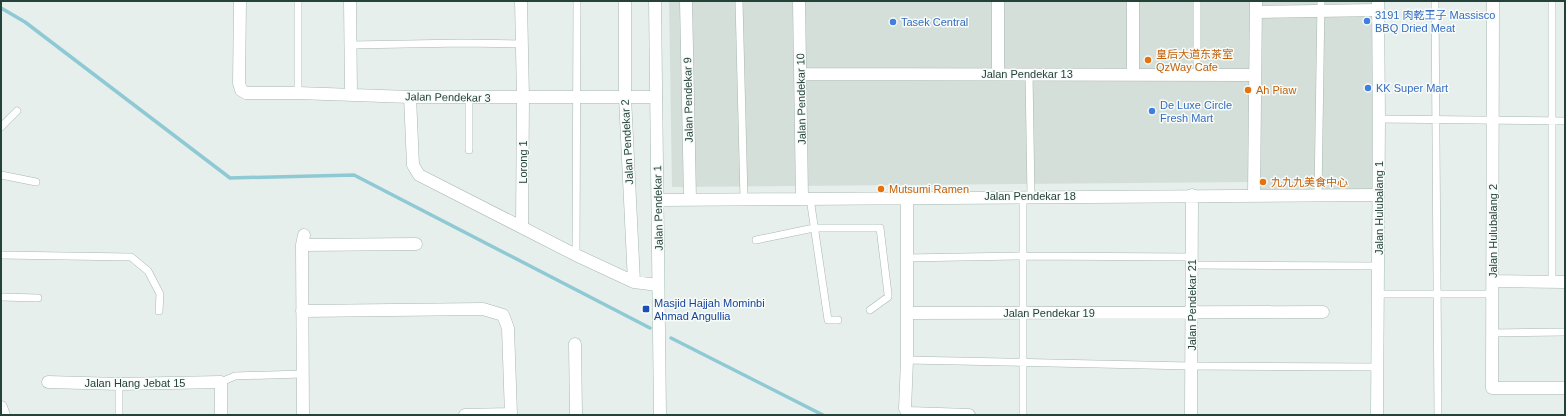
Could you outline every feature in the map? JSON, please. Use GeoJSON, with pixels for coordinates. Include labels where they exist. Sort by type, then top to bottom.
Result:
{"type":"FeatureCollection","features":[{"type":"Feature","properties":{"kind":"street","name":"Jalan Pendekar 3"},"geometry":{"type":"LineString","coordinates":[[240,1],[239,83],[241,90],[246,93],[351,94],[410,97],[656,97]]}},
{"type":"Feature","properties":{"kind":"street"},"geometry":{"type":"LineString","coordinates":[[350,1],[351,94]]}},
{"type":"Feature","properties":{"kind":"street","name":"Lorong 1"},"geometry":{"type":"LineString","coordinates":[[521,1],[523,98],[522,226]]}},
{"type":"Feature","properties":{"kind":"street","name":"Jalan Pendekar 2"},"geometry":{"type":"LineString","coordinates":[[625,1],[625,97],[634,282]]}},
{"type":"Feature","properties":{"kind":"street","name":"Jalan Pendekar 1"},"geometry":{"type":"LineString","coordinates":[[655,1],[660,415]]}},
{"type":"Feature","properties":{"kind":"street","name":"Jalan Pendekar 9"},"geometry":{"type":"LineString","coordinates":[[686,1],[690,200]]}},
{"type":"Feature","properties":{"kind":"street","name":"Jalan Pendekar 10"},"geometry":{"type":"LineString","coordinates":[[799,1],[800,74],[806,198]]}},
{"type":"Feature","properties":{"kind":"street"},"geometry":{"type":"LineString","coordinates":[[998,1],[998,74]]}},
{"type":"Feature","properties":{"kind":"street"},"geometry":{"type":"LineString","coordinates":[[1133,1],[1133,74]]}},
{"type":"Feature","properties":{"kind":"street","name":"Jalan Hulubalang 2"},"geometry":{"type":"LineString","coordinates":[[1493,1],[1494,120],[1492,388],[1565,388]]}},
{"type":"Feature","properties":{"kind":"street"},"geometry":{"type":"LineString","coordinates":[[1254,195],[1254,75],[1256,6],[1378,5]]}},
{"type":"Feature","properties":{"kind":"street","name":"Jalan Hulubalang 1"},"geometry":{"type":"LineString","coordinates":[[1377,415],[1379,294],[1378,5]]}},
{"type":"Feature","properties":{"kind":"street","name":"Jalan Pendekar 13"},"geometry":{"type":"LineString","coordinates":[[800,74],[1254,75]]}},
{"type":"Feature","properties":{"kind":"street"},"geometry":{"type":"LineString","coordinates":[[410,97],[412,165],[414,170],[419,175],[522,226],[576,255],[634,282],[658,285]]}},
{"type":"Feature","properties":{"kind":"street","name":"Jalan Pendekar 21"},"geometry":{"type":"LineString","coordinates":[[1191,415],[1192,195]]}},
{"type":"Feature","properties":{"kind":"street","name":"Jalan Pendekar 18"},"geometry":{"type":"LineString","coordinates":[[658,200],[1027,196],[1378,195]]}},
{"type":"Feature","properties":{"kind":"street"},"geometry":{"type":"LineString","coordinates":[[907,197],[907,360],[905,409],[909,413],[969,415]]}},
{"type":"Feature","properties":{"kind":"street"},"geometry":{"type":"LineString","coordinates":[[303,415],[303,240],[416,244]]}},
{"type":"Feature","properties":{"kind":"street"},"geometry":{"type":"LineString","coordinates":[[1492,281],[1565,282]]}},
{"type":"Feature","properties":{"kind":"street"},"geometry":{"type":"LineString","coordinates":[[302,311],[483,309],[503,315],[508,328],[511,414],[465,415]]}},
{"type":"Feature","properties":{"kind":"street","name":"Jalan Pendekar 19"},"geometry":{"type":"LineString","coordinates":[[907,313],[1323,312]]}},
{"type":"Feature","properties":{"kind":"street"},"geometry":{"type":"LineString","coordinates":[[575,344],[576,415]]}},
{"type":"Feature","properties":{"kind":"street","name":"Jalan Hang Jebat 15"},"geometry":{"type":"LineString","coordinates":[[48,382],[119,384],[221,382]]}},
{"type":"Feature","properties":{"kind":"street"},"geometry":{"type":"LineString","coordinates":[[221,382],[221,415]]}},
{"type":"Feature","properties":{"kind":"street"},"geometry":{"type":"LineString","coordinates":[[1,407],[4,415]]}},
{"type":"Feature","properties":{"kind":"lane"},"geometry":{"type":"LineString","coordinates":[[298,1],[298,93]]}},
{"type":"Feature","properties":{"kind":"lane"},"geometry":{"type":"LineString","coordinates":[[576,255],[577,1]]}},
{"type":"Feature","properties":{"kind":"lane"},"geometry":{"type":"LineString","coordinates":[[740,1],[744,199]]}},
{"type":"Feature","properties":{"kind":"lane"},"geometry":{"type":"LineString","coordinates":[[1197,1],[1197,74]]}},
{"type":"Feature","properties":{"kind":"lane"},"geometry":{"type":"LineString","coordinates":[[1435,1],[1438,415]]}},
{"type":"Feature","properties":{"kind":"lane"},"geometry":{"type":"LineString","coordinates":[[1552,1],[1552,282]]}},
{"type":"Feature","properties":{"kind":"lane"},"geometry":{"type":"LineString","coordinates":[[1318,195],[1321,6]]}},
{"type":"Feature","properties":{"kind":"lane"},"geometry":{"type":"LineString","coordinates":[[351,45],[463,43],[522,44]]}},
{"type":"Feature","properties":{"kind":"lane"},"geometry":{"type":"LineString","coordinates":[[1023,415],[1022,312],[1023,256],[1027,196],[1029,74]]}},
{"type":"Feature","properties":{"kind":"lane"},"geometry":{"type":"LineString","coordinates":[[469,97],[469,150]]}},
{"type":"Feature","properties":{"kind":"lane"},"geometry":{"type":"LineString","coordinates":[[1,127],[17,111]]}},
{"type":"Feature","properties":{"kind":"lane"},"geometry":{"type":"LineString","coordinates":[[1379,119],[1565,121]]}},
{"type":"Feature","properties":{"kind":"lane"},"geometry":{"type":"LineString","coordinates":[[1,175],[36,182]]}},
{"type":"Feature","properties":{"kind":"lane"},"geometry":{"type":"LineString","coordinates":[[806,198],[814,228],[828,320],[838,320]]}},
{"type":"Feature","properties":{"kind":"lane"},"geometry":{"type":"LineString","coordinates":[[756,240],[814,228],[881,229],[888,297],[870,310]]}},
{"type":"Feature","properties":{"kind":"lane"},"geometry":{"type":"LineString","coordinates":[[1,255],[131,257],[148,271],[160,294],[159,311]]}},
{"type":"Feature","properties":{"kind":"lane"},"geometry":{"type":"LineString","coordinates":[[907,258],[1023,256],[1378,266]]}},
{"type":"Feature","properties":{"kind":"lane"},"geometry":{"type":"LineString","coordinates":[[1379,294],[1492,294]]}},
{"type":"Feature","properties":{"kind":"lane"},"geometry":{"type":"LineString","coordinates":[[1,296],[38,298]]}},
{"type":"Feature","properties":{"kind":"lane"},"geometry":{"type":"LineString","coordinates":[[1492,332],[1565,332]]}},
{"type":"Feature","properties":{"kind":"lane"},"geometry":{"type":"LineString","coordinates":[[907,360],[1191,366],[1377,367]]}},
{"type":"Feature","properties":{"kind":"lane"},"geometry":{"type":"LineString","coordinates":[[221,382],[235,376],[302,374]]}},
{"type":"Feature","properties":{"kind":"lane"},"geometry":{"type":"LineString","coordinates":[[119,384],[119,415]]}},
{"type":"Feature","properties":{"kind":"shaded area"},"geometry":{"type":"Polygon","coordinates":[[[669,1],[1251,1],[1249,182],[672,187],[669,1]]]}},
{"type":"Feature","properties":{"kind":"shaded area"},"geometry":{"type":"Polygon","coordinates":[[[1261,1],[1372,1],[1372,191],[1258,191],[1261,1]]]}},
{"type":"Feature","properties":{"kind":"waterway"},"geometry":{"type":"LineString","coordinates":[[1,8],[25,22],[230,178],[354,175],[650,328]]}},
{"type":"Feature","properties":{"kind":"waterway"},"geometry":{"type":"LineString","coordinates":[[671,338],[823,415]]}},
{"type":"Feature","properties":{"kind":"place","name":"3191 肉乾王子 Massisco BBQ Dried Meat"},"geometry":{"type":"Point","coordinates":[1367,21]}},
{"type":"Feature","properties":{"kind":"place","name":"Tasek Central"},"geometry":{"type":"Point","coordinates":[893,22]}},
{"type":"Feature","properties":{"kind":"place","name":"皇后大道东茶室 QzWay Cafe"},"geometry":{"type":"Point","coordinates":[1148,60]}},
{"type":"Feature","properties":{"kind":"place","name":"KK Super Mart"},"geometry":{"type":"Point","coordinates":[1368,88]}},
{"type":"Feature","properties":{"kind":"place","name":"Ah Piaw"},"geometry":{"type":"Point","coordinates":[1248,90]}},
{"type":"Feature","properties":{"kind":"place","name":"De Luxe Circle Fresh Mart"},"geometry":{"type":"Point","coordinates":[1152,111]}},
{"type":"Feature","properties":{"kind":"place","name":"九九九美食中心"},"geometry":{"type":"Point","coordinates":[1263,182]}},
{"type":"Feature","properties":{"kind":"place","name":"Mutsumi Ramen"},"geometry":{"type":"Point","coordinates":[881,189]}},
{"type":"Feature","properties":{"kind":"place","name":"Masjid Hajjah Mominbi Ahmad Angullia"},"geometry":{"type":"Point","coordinates":[646,309]}}]}
